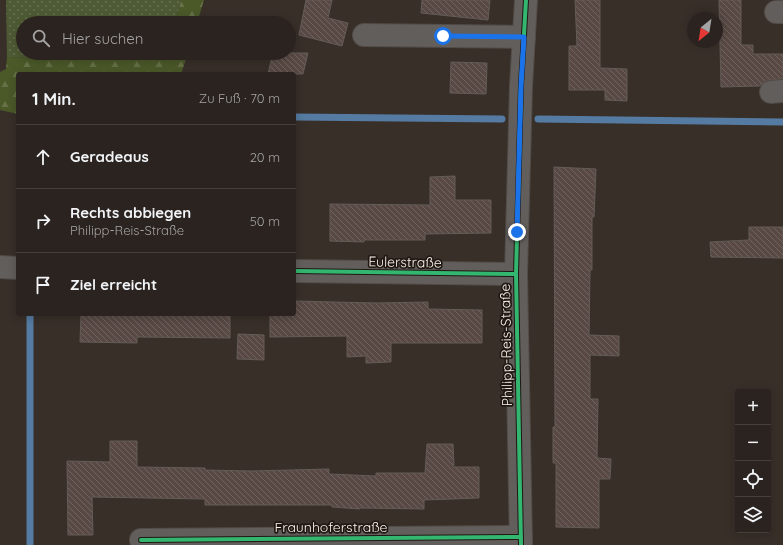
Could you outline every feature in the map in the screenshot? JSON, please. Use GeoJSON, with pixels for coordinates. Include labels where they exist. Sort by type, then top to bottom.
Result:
{"type":"FeatureCollection","features":[{"type":"Feature","properties":{"kind":"street","name":"Philipp-Reis-Straße"},"geometry":{"type":"LineString","coordinates":[[521,541],[516,274],[520,117],[526,0]]}},
{"type":"Feature","properties":{"kind":"street"},"geometry":{"type":"LineString","coordinates":[[364,35],[524,37]]}},
{"type":"Feature","properties":{"kind":"street","name":"Eulerstraße"},"geometry":{"type":"LineString","coordinates":[[296,271],[516,274]]}},
{"type":"Feature","properties":{"kind":"street","name":"Fraunhoferstraße"},"geometry":{"type":"LineString","coordinates":[[141,540],[521,541]]}},
{"type":"Feature","properties":{"kind":"green space"},"geometry":{"type":"Polygon","coordinates":[[[6,0],[181,0],[177,16],[16,16],[16,57],[7,57],[6,0]]]}},
{"type":"Feature","properties":{"kind":"green space"},"geometry":{"type":"Polygon","coordinates":[[[181,0],[204,0],[199,16],[177,16],[181,0]]]}},
{"type":"Feature","properties":{"kind":"green space"},"geometry":{"type":"Polygon","coordinates":[[[7,57],[16,57],[16,60],[186,60],[182,72],[16,72],[16,114],[0,110],[0,72],[6,69],[7,57]]]}},
{"type":"Feature","properties":{"kind":"building"},"geometry":{"type":"Polygon","coordinates":[[[306,0],[332,0],[328,18],[348,23],[342,46],[299,35],[306,0]]]}},
{"type":"Feature","properties":{"kind":"building"},"geometry":{"type":"Polygon","coordinates":[[[422,0],[490,0],[488,20],[421,13],[422,0]]]}},
{"type":"Feature","properties":{"kind":"building"},"geometry":{"type":"Polygon","coordinates":[[[575,0],[600,0],[600,68],[627,69],[627,101],[605,100],[605,90],[569,90],[569,46],[577,46],[575,0]]]}},
{"type":"Feature","properties":{"kind":"building"},"geometry":{"type":"Polygon","coordinates":[[[719,0],[741,0],[741,45],[753,45],[753,54],[783,54],[783,79],[770,80],[764,82],[760,86],[721,87],[720,48],[723,48],[723,12],[719,12],[719,0]]]}},
{"type":"Feature","properties":{"kind":"building"},"geometry":{"type":"Polygon","coordinates":[[[296,53],[308,53],[303,74],[296,74],[296,72],[268,72],[271,60],[296,60],[296,53]]]}},
{"type":"Feature","properties":{"kind":"building"},"geometry":{"type":"Polygon","coordinates":[[[451,62],[487,63],[486,94],[450,93],[451,62]]]}},
{"type":"Feature","properties":{"kind":"building"},"geometry":{"type":"Polygon","coordinates":[[[554,167],[596,169],[594,217],[592,217],[592,270],[590,270],[589,335],[619,336],[619,356],[590,355],[590,399],[598,399],[597,458],[611,459],[610,479],[599,479],[599,528],[556,527],[556,463],[553,463],[553,427],[555,427],[554,167]]]}},
{"type":"Feature","properties":{"kind":"building"},"geometry":{"type":"Polygon","coordinates":[[[455,176],[455,200],[491,200],[491,233],[425,234],[425,240],[364,240],[364,242],[330,241],[330,204],[430,205],[430,177],[455,176]]]}},
{"type":"Feature","properties":{"kind":"building"},"geometry":{"type":"Polygon","coordinates":[[[749,227],[783,227],[783,258],[711,257],[710,242],[749,240],[749,227]]]}},
{"type":"Feature","properties":{"kind":"building"},"geometry":{"type":"Polygon","coordinates":[[[296,301],[376,303],[428,302],[428,309],[482,310],[482,343],[391,343],[391,362],[366,363],[366,356],[347,357],[347,336],[270,337],[270,316],[296,316],[296,301]]]}},
{"type":"Feature","properties":{"kind":"building"},"geometry":{"type":"Polygon","coordinates":[[[81,316],[230,316],[230,338],[137,337],[137,343],[80,342],[81,316]]]}},
{"type":"Feature","properties":{"kind":"building"},"geometry":{"type":"Polygon","coordinates":[[[238,334],[264,335],[264,360],[237,359],[238,334]]]}},
{"type":"Feature","properties":{"kind":"building"},"geometry":{"type":"Polygon","coordinates":[[[110,441],[137,441],[137,467],[205,468],[205,470],[251,471],[329,469],[329,474],[376,476],[376,473],[425,473],[427,444],[453,444],[453,467],[479,467],[479,498],[424,500],[424,509],[360,509],[332,507],[332,505],[205,505],[205,499],[92,497],[93,535],[68,535],[67,461],[110,462],[110,441]]]}},
{"type":"Feature","properties":{"kind":"waterway"},"geometry":{"type":"LineString","coordinates":[[296,117],[502,119]]}},
{"type":"Feature","properties":{"kind":"waterway"},"geometry":{"type":"LineString","coordinates":[[538,119],[783,122]]}},
{"type":"Feature","properties":{"kind":"waterway"},"geometry":{"type":"LineString","coordinates":[[30,316],[30,545]]}},
{"type":"Feature","properties":{"kind":"cycle path"},"geometry":{"type":"LineString","coordinates":[[521,545],[516,274],[521,86],[526,0]]}},
{"type":"Feature","properties":{"kind":"cycle path"},"geometry":{"type":"LineString","coordinates":[[296,271],[516,274]]}},
{"type":"Feature","properties":{"kind":"cycle path"},"geometry":{"type":"LineString","coordinates":[[141,540],[521,537]]}},
{"type":"Feature","properties":{"kind":"route"},"geometry":{"type":"LineString","coordinates":[[443,36],[524,37],[521,86],[517,232]]}}]}
